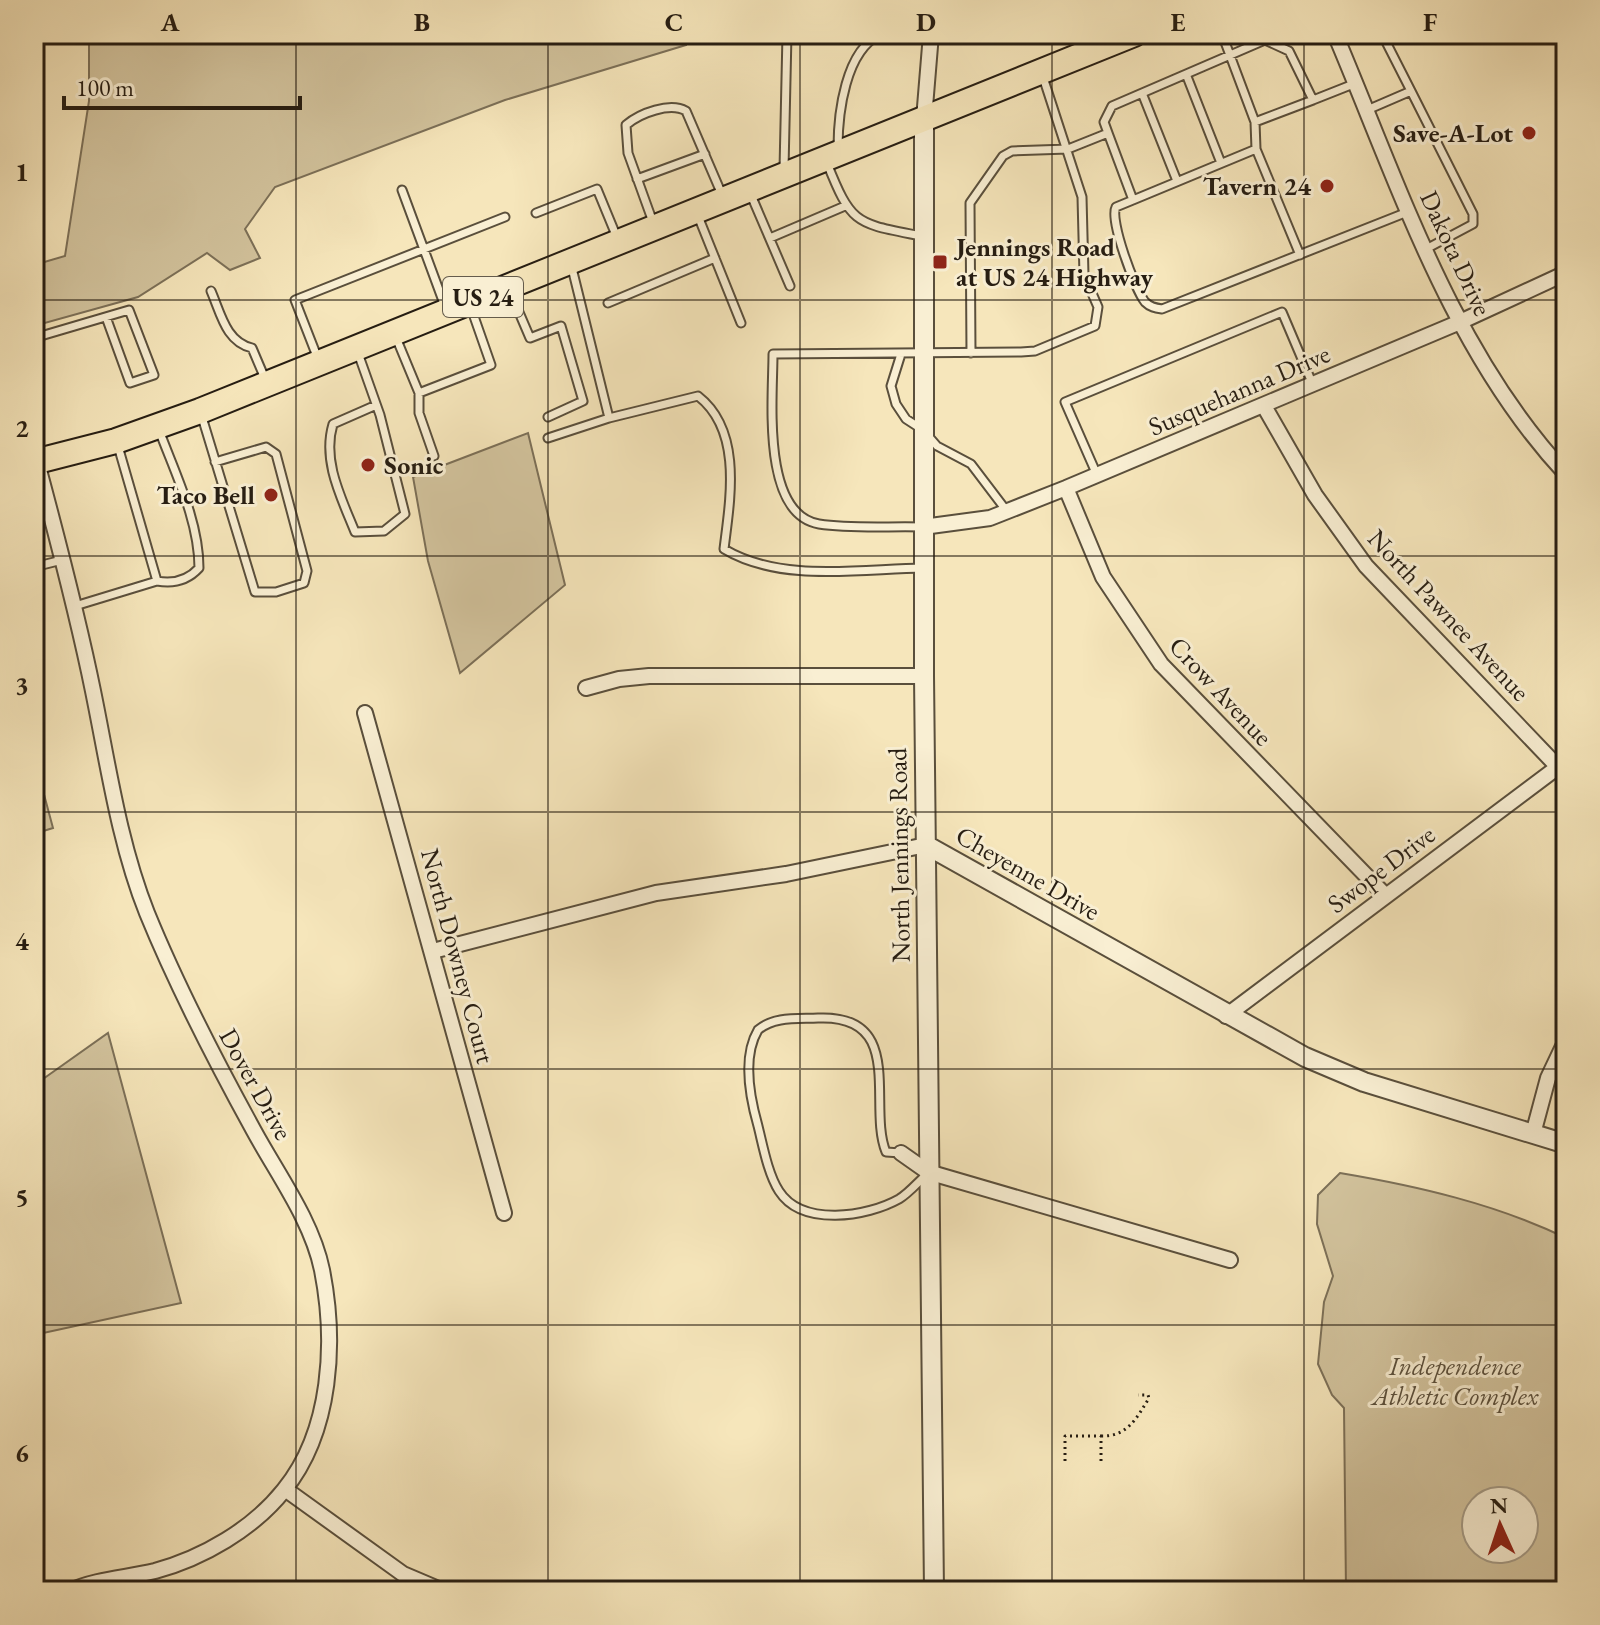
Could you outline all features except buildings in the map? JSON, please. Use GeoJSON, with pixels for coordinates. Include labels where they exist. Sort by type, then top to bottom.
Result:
{"type":"FeatureCollection","features":[{"type":"Feature","properties":{"kind":"highway","name":"US 24"},"geometry":{"type":"LineString","coordinates":[[35,458],[116,441],[200,411],[1134,34]]}},
{"type":"Feature","properties":{"kind":"street"},"geometry":{"type":"LineString","coordinates":[[924,119],[931,34]]}},
{"type":"Feature","properties":{"kind":"street","name":"Dakota Drive"},"geometry":{"type":"LineString","coordinates":[[1335,34],[1460,322],[1503,396],[1566,474]]}},
{"type":"Feature","properties":{"kind":"street","name":"North Jennings Road"},"geometry":{"type":"LineString","coordinates":[[924,119],[923,568],[934,1591]]}},
{"type":"Feature","properties":{"kind":"street","name":"Susquehanna Drive"},"geometry":{"type":"LineString","coordinates":[[923,527],[990,518],[1066,488],[1460,322],[1566,273]]}},
{"type":"Feature","properties":{"kind":"street","name":"North Pawnee Avenue"},"geometry":{"type":"LineString","coordinates":[[1264,406],[1315,495],[1366,566],[1562,764]]}},
{"type":"Feature","properties":{"kind":"street","name":"Dover Drive"},"geometry":{"type":"LineString","coordinates":[[35,458],[74,606],[120,820],[145,908],[186,1007],[313,1239],[322,1271],[329,1326],[325,1393],[313,1441],[285,1489],[246,1528],[194,1558],[155,1571],[88,1583],[70,1591]]}},
{"type":"Feature","properties":{"kind":"street","name":"Crow Avenue"},"geometry":{"type":"LineString","coordinates":[[1066,488],[1103,577],[1161,664],[1385,895]]}},
{"type":"Feature","properties":{"kind":"street"},"geometry":{"type":"LineString","coordinates":[[586,688],[619,679],[649,676],[924,676]]}},
{"type":"Feature","properties":{"kind":"street","name":"North Downey Court"},"geometry":{"type":"LineString","coordinates":[[365,713],[504,1213]]}},
{"type":"Feature","properties":{"kind":"street","name":"Swope Drive"},"geometry":{"type":"LineString","coordinates":[[1226,1016],[1562,764]]}},
{"type":"Feature","properties":{"kind":"street","name":"Cheyenne Drive"},"geometry":{"type":"LineString","coordinates":[[433,951],[656,893],[786,874],[926,845],[1226,1016],[1305,1057],[1364,1082],[1566,1144]]}},
{"type":"Feature","properties":{"kind":"street"},"geometry":{"type":"LineString","coordinates":[[1533,1134],[1548,1078],[1566,1040]]}},
{"type":"Feature","properties":{"kind":"street"},"geometry":{"type":"LineString","coordinates":[[901,1153],[928,1172],[1230,1260]]}},
{"type":"Feature","properties":{"kind":"street"},"geometry":{"type":"LineString","coordinates":[[285,1489],[403,1574],[443,1591]]}},
{"type":"Feature","properties":{"kind":"lane"},"geometry":{"type":"LineString","coordinates":[[784,175],[787,34]]}},
{"type":"Feature","properties":{"kind":"lane"},"geometry":{"type":"LineString","coordinates":[[881,34],[869,39],[845,87],[832,157],[845,206],[859,221],[924,236]]}},
{"type":"Feature","properties":{"kind":"lane"},"geometry":{"type":"LineString","coordinates":[[1222,34],[1255,122],[1256,149],[1300,255]]}},
{"type":"Feature","properties":{"kind":"lane"},"geometry":{"type":"LineString","coordinates":[[1382,34],[1473,214],[1473,224],[1465,231],[1426,249]]}},
{"type":"Feature","properties":{"kind":"lane"},"geometry":{"type":"LineString","coordinates":[[1133,200],[1104,122],[1112,106],[1265,40],[1289,51],[1313,100]]}},
{"type":"Feature","properties":{"kind":"lane"},"geometry":{"type":"LineString","coordinates":[[923,527],[817,524],[799,516],[782,495],[777,472],[773,354],[1035,351],[1095,326],[1098,307],[1084,275],[1082,197],[1041,72]]}},
{"type":"Feature","properties":{"kind":"lane"},"geometry":{"type":"LineString","coordinates":[[1186,74],[1221,163]]}},
{"type":"Feature","properties":{"kind":"lane"},"geometry":{"type":"LineString","coordinates":[[1255,122],[1356,83]]}},
{"type":"Feature","properties":{"kind":"lane"},"geometry":{"type":"LineString","coordinates":[[1367,110],[1411,91]]}},
{"type":"Feature","properties":{"kind":"lane"},"geometry":{"type":"LineString","coordinates":[[1142,93],[1177,181]]}},
{"type":"Feature","properties":{"kind":"lane"},"geometry":{"type":"LineString","coordinates":[[655,228],[624,135],[626,125],[634,119],[668,107],[682,108],[696,128],[724,199]]}},
{"type":"Feature","properties":{"kind":"lane"},"geometry":{"type":"LineString","coordinates":[[971,353],[970,203],[1003,156],[1012,151],[1068,149],[1108,133]]}},
{"type":"Feature","properties":{"kind":"lane"},"geometry":{"type":"LineString","coordinates":[[1256,149],[1116,207],[1113,222],[1143,298],[1152,308],[1162,309],[1410,211]]}},
{"type":"Feature","properties":{"kind":"lane"},"geometry":{"type":"LineString","coordinates":[[637,179],[705,154]]}},
{"type":"Feature","properties":{"kind":"lane"},"geometry":{"type":"LineString","coordinates":[[536,213],[597,189],[619,242]]}},
{"type":"Feature","properties":{"kind":"lane"},"geometry":{"type":"LineString","coordinates":[[749,189],[790,286]]}},
{"type":"Feature","properties":{"kind":"lane"},"geometry":{"type":"LineString","coordinates":[[402,190],[424,249],[491,365],[419,393]]}},
{"type":"Feature","properties":{"kind":"lane"},"geometry":{"type":"LineString","coordinates":[[770,238],[845,206]]}},
{"type":"Feature","properties":{"kind":"lane"},"geometry":{"type":"LineString","coordinates":[[696,210],[741,323]]}},
{"type":"Feature","properties":{"kind":"lane"},"geometry":{"type":"LineString","coordinates":[[319,362],[295,300],[505,217]]}},
{"type":"Feature","properties":{"kind":"lane"},"geometry":{"type":"LineString","coordinates":[[608,303],[715,258]]}},
{"type":"Feature","properties":{"kind":"lane"},"geometry":{"type":"LineString","coordinates":[[570,262],[609,418]]}},
{"type":"Feature","properties":{"kind":"lane"},"geometry":{"type":"LineString","coordinates":[[508,287],[530,338],[561,326],[579,378],[583,401],[548,417]]}},
{"type":"Feature","properties":{"kind":"lane"},"geometry":{"type":"LineString","coordinates":[[211,291],[231,337],[237,345],[252,348],[267,383]]}},
{"type":"Feature","properties":{"kind":"lane"},"geometry":{"type":"LineString","coordinates":[[34,338],[129,310],[154,375],[130,383],[106,317]]}},
{"type":"Feature","properties":{"kind":"lane"},"geometry":{"type":"LineString","coordinates":[[1097,475],[1065,402],[1282,312],[1313,385]]}},
{"type":"Feature","properties":{"kind":"lane"},"geometry":{"type":"LineString","coordinates":[[394,332],[419,393],[419,413],[434,456]]}},
{"type":"Feature","properties":{"kind":"lane"},"geometry":{"type":"LineString","coordinates":[[357,347],[374,406],[380,415],[405,514],[384,531],[355,532],[339,492],[327,446],[333,424],[374,406]]}},
{"type":"Feature","properties":{"kind":"lane"},"geometry":{"type":"LineString","coordinates":[[901,354],[891,386],[896,404],[906,419],[923,430],[937,446],[971,464],[1007,511]]}},
{"type":"Feature","properties":{"kind":"lane"},"geometry":{"type":"LineString","coordinates":[[548,438],[609,418],[698,396],[711,406],[733,474],[724,549],[744,561],[781,569],[923,568]]}},
{"type":"Feature","properties":{"kind":"lane"},"geometry":{"type":"LineString","coordinates":[[200,411],[215,462],[255,592],[276,592],[304,583],[307,571],[276,454],[266,447],[257,448],[215,462]]}},
{"type":"Feature","properties":{"kind":"lane"},"geometry":{"type":"LineString","coordinates":[[74,606],[157,581],[169,583],[192,576],[199,568],[187,507],[157,426]]}},
{"type":"Feature","properties":{"kind":"lane"},"geometry":{"type":"LineString","coordinates":[[116,441],[157,581]]}},
{"type":"Feature","properties":{"kind":"lane"},"geometry":{"type":"LineString","coordinates":[[34,567],[62,560]]}},
{"type":"Feature","properties":{"kind":"lane"},"geometry":{"type":"LineString","coordinates":[[901,1153],[886,1152],[880,1139],[882,1071],[867,1036],[854,1023],[831,1018],[782,1019],[758,1030],[751,1045],[751,1104],[779,1192],[799,1210],[834,1215],[879,1206],[900,1198],[928,1172]]}},
{"type":"Feature","properties":{"kind":"path"},"geometry":{"type":"LineString","coordinates":[[1065,1461],[1065,1436],[1119,1433],[1133,1423],[1149,1398],[1148,1395],[1138,1395]]}},
{"type":"Feature","properties":{"kind":"path"},"geometry":{"type":"LineString","coordinates":[[1101,1436],[1101,1465]]}},
{"type":"Feature","properties":{"kind":"green space"},"geometry":{"type":"Polygon","coordinates":[[[89,34],[684,34],[686,45],[505,100],[275,187],[245,229],[260,258],[230,270],[207,253],[138,297],[34,326],[34,265],[65,256],[89,101],[89,34]]]}},
{"type":"Feature","properties":{"kind":"green space"},"geometry":{"type":"Polygon","coordinates":[[[528,433],[565,585],[460,673],[428,561],[413,477],[528,433]]]}},
{"type":"Feature","properties":{"kind":"green space"},"geometry":{"type":"Polygon","coordinates":[[[34,757],[53,828],[34,834],[34,757]]]}},
{"type":"Feature","properties":{"kind":"green space"},"geometry":{"type":"Polygon","coordinates":[[[108,1033],[181,1303],[34,1335],[34,1070],[43,1079],[108,1033]]]}},
{"type":"Feature","properties":{"kind":"green space","name":"Independence Athletic Complex"},"geometry":{"type":"Polygon","coordinates":[[[1340,1173],[1456,1198],[1512,1215],[1566,1238],[1566,1591],[1346,1591],[1344,1408],[1332,1395],[1318,1364],[1324,1302],[1333,1276],[1317,1224],[1318,1195],[1340,1173]]]}},
{"type":"Feature","properties":{"kind":"place","name":"Save-A-Lot"},"geometry":{"type":"Point","coordinates":[1529,133]}},
{"type":"Feature","properties":{"kind":"place","name":"Tavern 24"},"geometry":{"type":"Point","coordinates":[1327,186]}},
{"type":"Feature","properties":{"kind":"place","name":"Jennings Road at US 24 Highway"},"geometry":{"type":"Point","coordinates":[940,262]}},
{"type":"Feature","properties":{"kind":"place","name":"Sonic"},"geometry":{"type":"Point","coordinates":[368,465]}},
{"type":"Feature","properties":{"kind":"place","name":"Taco Bell"},"geometry":{"type":"Point","coordinates":[271,495]}}]}
